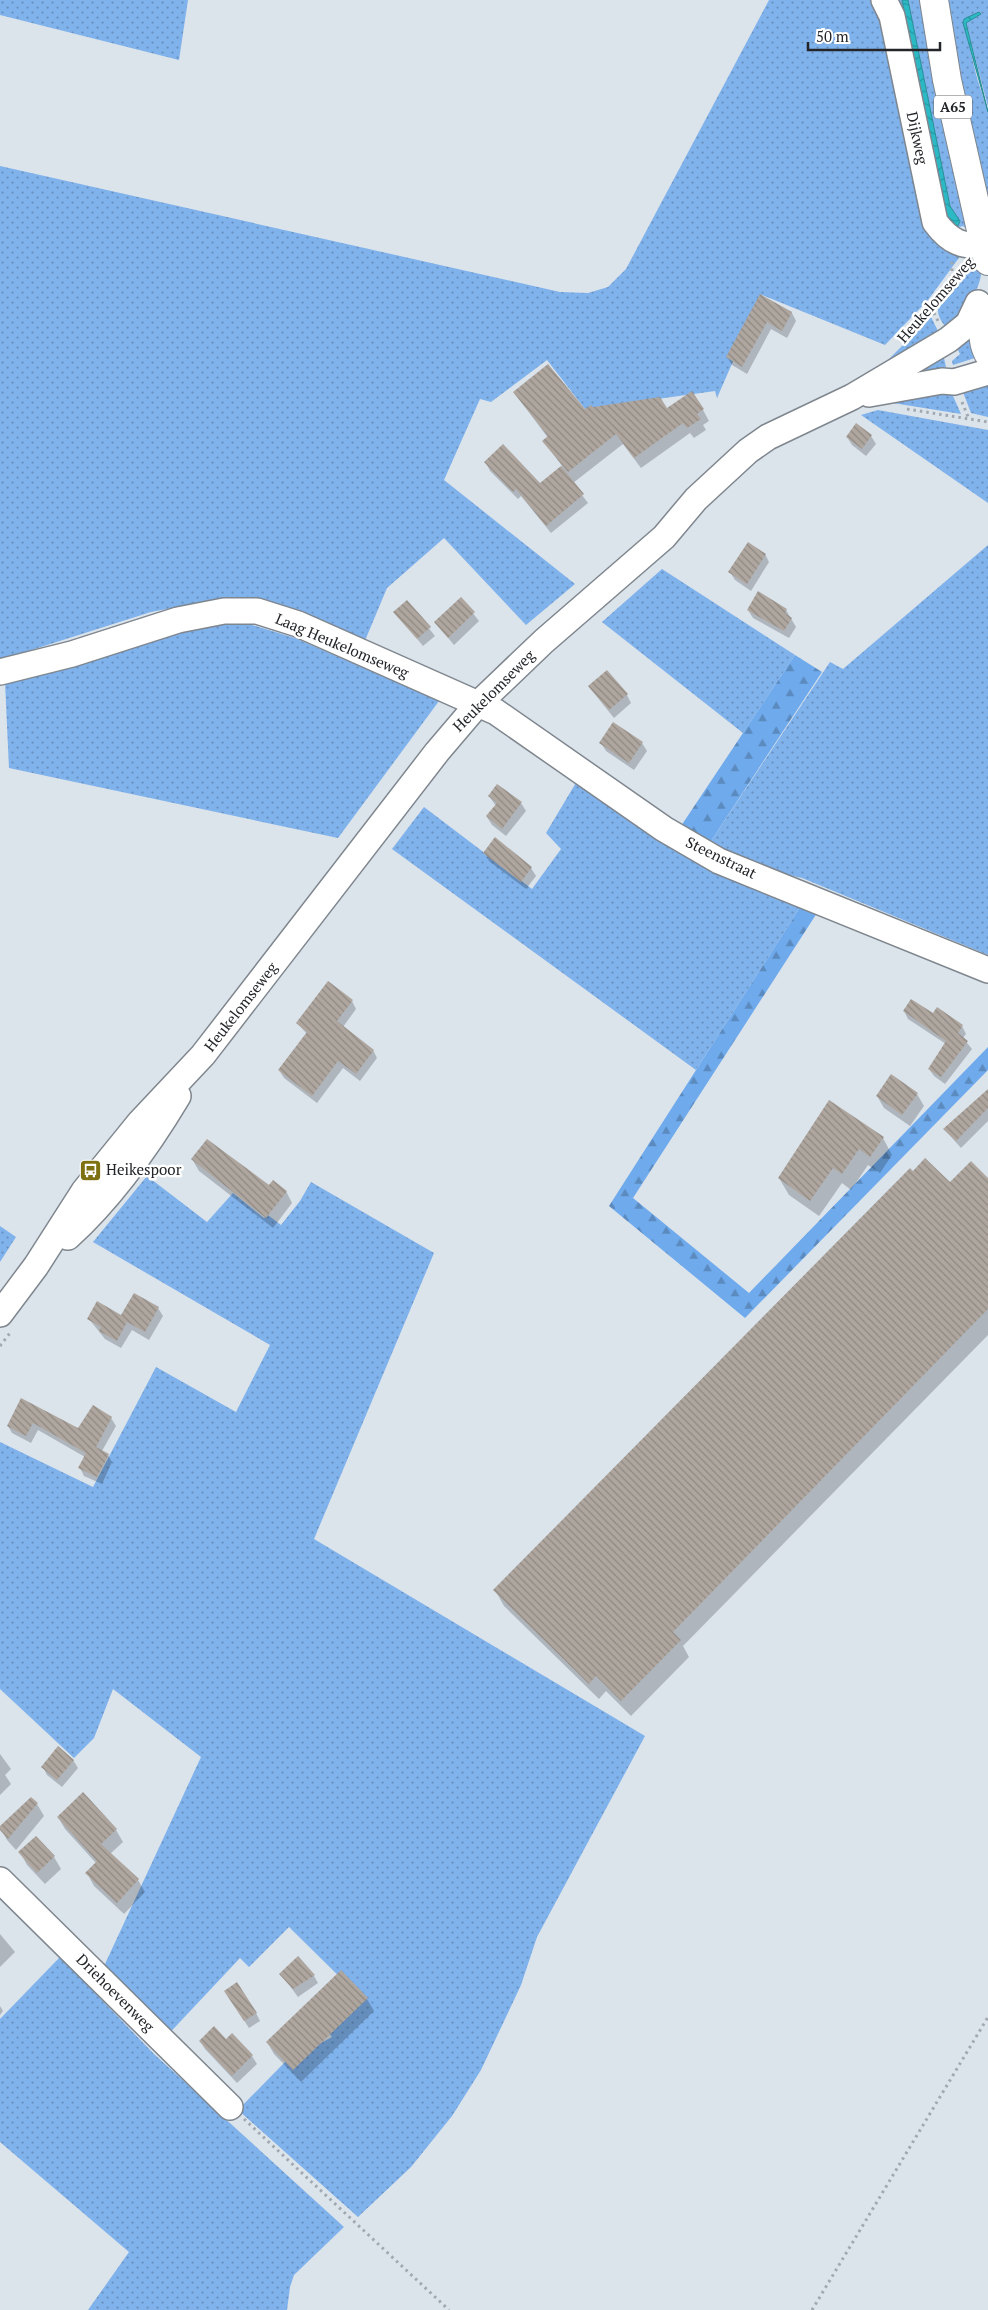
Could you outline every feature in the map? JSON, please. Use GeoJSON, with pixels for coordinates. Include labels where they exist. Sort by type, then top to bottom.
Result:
{"type":"FeatureCollection","features":[{"type":"Feature","properties":{"kind":"main road","name":"A65"},"geometry":{"type":"LineString","coordinates":[[934,0],[947,80],[985,238]]}},
{"type":"Feature","properties":{"kind":"main road"},"geometry":{"type":"LineString","coordinates":[[985,300],[983,326],[988,353]]}},
{"type":"Feature","properties":{"kind":"street","name":"Dijkweg"},"geometry":{"type":"LineString","coordinates":[[884,0],[892,16],[935,222],[956,242],[964,245],[985,238]]}},
{"type":"Feature","properties":{"kind":"street","name":"Heukelomseweg"},"geometry":{"type":"LineString","coordinates":[[0,1314],[36,1266],[73,1233],[104,1198],[155,1134],[203,1056],[437,752],[477,705],[544,641],[664,537],[696,499],[748,451],[768,437],[852,397],[963,330],[985,300]]}},
{"type":"Feature","properties":{"kind":"street","name":"Heukelomseweg"},"geometry":{"type":"LineString","coordinates":[[942,381],[950,371],[988,361]]}},
{"type":"Feature","properties":{"kind":"street","name":"Heukelomseweg"},"geometry":{"type":"LineString","coordinates":[[852,397],[942,381],[954,382],[988,372]]}},
{"type":"Feature","properties":{"kind":"street","name":"Laag Heukelomseweg"},"geometry":{"type":"LineString","coordinates":[[0,672],[72,654],[178,620],[224,611],[257,611],[298,624],[477,705]]}},
{"type":"Feature","properties":{"kind":"street","name":"Steenstraat"},"geometry":{"type":"LineString","coordinates":[[477,705],[496,712],[664,828],[719,861],[988,970]]}},
{"type":"Feature","properties":{"kind":"street","name":"Driehoevenweg"},"geometry":{"type":"LineString","coordinates":[[0,1880],[230,2107]]}},
{"type":"Feature","properties":{"kind":"path","name":"Heukelomseweg"},"geometry":{"type":"LineString","coordinates":[[900,343],[921,322],[985,238]]}},
{"type":"Feature","properties":{"kind":"path"},"geometry":{"type":"LineString","coordinates":[[906,409],[988,422]]}},
{"type":"Feature","properties":{"kind":"path"},"geometry":{"type":"LineString","coordinates":[[812,2310],[988,2017]]}},
{"type":"Feature","properties":{"kind":"path"},"geometry":{"type":"LineString","coordinates":[[230,2107],[449,2310]]}},
{"type":"Feature","properties":{"kind":"shaded area"},"geometry":{"type":"Polygon","coordinates":[[[0,0],[188,0],[179,60],[0,15],[0,0]]]}},
{"type":"Feature","properties":{"kind":"shaded area"},"geometry":{"type":"Polygon","coordinates":[[[769,0],[878,0],[905,107],[964,251],[928,300],[885,345],[762,295],[717,398],[715,391],[585,409],[547,360],[491,402],[480,399],[444,480],[575,584],[526,625],[444,538],[387,588],[364,643],[214,600],[151,612],[0,660],[0,166],[560,292],[588,293],[608,287],[626,269],[769,0]]]}},
{"type":"Feature","properties":{"kind":"shaded area"},"geometry":{"type":"Polygon","coordinates":[[[894,0],[902,0],[942,211],[949,222],[958,226],[960,221],[950,206],[908,0],[923,0],[953,153],[973,234],[963,226],[954,229],[936,209],[894,0]]]}},
{"type":"Feature","properties":{"kind":"shaded area"},"geometry":{"type":"Polygon","coordinates":[[[944,0],[988,0],[988,107],[966,23],[981,14],[979,12],[963,20],[977,78],[988,112],[988,203],[970,136],[944,0]]]}},
{"type":"Feature","properties":{"kind":"shaded area"},"geometry":{"type":"Polygon","coordinates":[[[980,258],[982,268],[973,297],[949,332],[939,316],[939,305],[948,291],[980,258]]]}},
{"type":"Feature","properties":{"kind":"shaded area"},"geometry":{"type":"Polygon","coordinates":[[[931,317],[941,337],[882,366],[931,317]]]}},
{"type":"Feature","properties":{"kind":"shaded area"},"geometry":{"type":"Polygon","coordinates":[[[973,330],[978,357],[953,365],[952,361],[960,354],[955,344],[973,330]]]}},
{"type":"Feature","properties":{"kind":"shaded area"},"geometry":{"type":"Polygon","coordinates":[[[952,352],[944,358],[946,367],[899,381],[952,352]]]}},
{"type":"Feature","properties":{"kind":"shaded area"},"geometry":{"type":"Polygon","coordinates":[[[988,379],[988,417],[971,413],[961,387],[988,379]]]}},
{"type":"Feature","properties":{"kind":"shaded area"},"geometry":{"type":"Polygon","coordinates":[[[950,389],[961,414],[893,403],[893,399],[950,389]]]}},
{"type":"Feature","properties":{"kind":"shaded area"},"geometry":{"type":"Polygon","coordinates":[[[878,410],[988,430],[988,503],[861,415],[878,410]]]}},
{"type":"Feature","properties":{"kind":"shaded area"},"geometry":{"type":"Polygon","coordinates":[[[988,545],[988,955],[802,878],[762,869],[709,844],[830,662],[843,669],[988,545]]]}},
{"type":"Feature","properties":{"kind":"shaded area"},"geometry":{"type":"Polygon","coordinates":[[[662,569],[795,655],[743,733],[602,622],[662,569]]]}},
{"type":"Feature","properties":{"kind":"shaded area"},"geometry":{"type":"Polygon","coordinates":[[[217,624],[252,625],[295,638],[439,701],[338,838],[9,768],[5,682],[165,635],[217,624]]]}},
{"type":"Feature","properties":{"kind":"shaded area"},"geometry":{"type":"Polygon","coordinates":[[[577,781],[703,863],[753,889],[801,906],[696,1070],[392,849],[424,807],[532,889],[561,849],[546,833],[577,781]]]}},
{"type":"Feature","properties":{"kind":"shaded area"},"geometry":{"type":"Polygon","coordinates":[[[147,1176],[207,1222],[233,1193],[264,1218],[268,1215],[281,1225],[300,1201],[311,1182],[434,1253],[314,1539],[645,1736],[537,1937],[521,1985],[481,2070],[452,2116],[411,2167],[358,2217],[238,2110],[284,2063],[332,2037],[321,2023],[353,1990],[289,1927],[249,1967],[240,1958],[162,2041],[99,1977],[201,1757],[113,1689],[94,1738],[74,1758],[0,1689],[0,1442],[93,1487],[156,1367],[236,1412],[270,1345],[93,1242],[147,1176]]]}},
{"type":"Feature","properties":{"kind":"shaded area"},"geometry":{"type":"Polygon","coordinates":[[[0,1226],[16,1237],[0,1262],[0,1226]]]}},
{"type":"Feature","properties":{"kind":"shaded area"},"geometry":{"type":"Polygon","coordinates":[[[60,1957],[154,2054],[344,2227],[294,2275],[290,2287],[287,2310],[88,2310],[129,2252],[0,2142],[0,2019],[60,1957]]]}},
{"type":"Feature","properties":{"kind":"green space"},"geometry":{"type":"Polygon","coordinates":[[[795,655],[822,672],[709,844],[681,826],[795,655]]]}},
{"type":"Feature","properties":{"kind":"green space"},"geometry":{"type":"Polygon","coordinates":[[[801,906],[817,913],[633,1198],[749,1293],[988,1047],[988,1070],[745,1318],[609,1206],[801,906]]]}},
{"type":"Feature","properties":{"kind":"water"},"geometry":{"type":"Polygon","coordinates":[[[902,0],[908,0],[950,206],[960,221],[958,226],[946,218],[902,0]]]}},
{"type":"Feature","properties":{"kind":"water"},"geometry":{"type":"Polygon","coordinates":[[[979,12],[981,14],[966,23],[988,112],[963,23],[964,19],[979,12]]]}},
{"type":"Feature","properties":{"kind":"building"},"geometry":{"type":"Polygon","coordinates":[[[760,294],[792,312],[782,331],[767,322],[742,367],[726,357],[760,294]]]}},
{"type":"Feature","properties":{"kind":"building"},"geometry":{"type":"Polygon","coordinates":[[[548,364],[585,409],[591,405],[593,407],[660,397],[667,408],[692,391],[704,409],[697,414],[701,419],[687,428],[683,423],[634,458],[616,434],[568,472],[542,441],[548,436],[513,392],[548,364]]]}},
{"type":"Feature","properties":{"kind":"building"},"geometry":{"type":"Polygon","coordinates":[[[856,423],[872,435],[862,449],[846,437],[856,423]]]}},
{"type":"Feature","properties":{"kind":"building"},"geometry":{"type":"Polygon","coordinates":[[[503,444],[540,483],[561,466],[584,494],[546,526],[516,489],[513,492],[484,462],[503,444]]]}},
{"type":"Feature","properties":{"kind":"building"},"geometry":{"type":"Polygon","coordinates":[[[748,542],[766,554],[747,584],[728,572],[748,542]]]}},
{"type":"Feature","properties":{"kind":"building"},"geometry":{"type":"Polygon","coordinates":[[[758,591],[787,609],[785,613],[792,618],[784,631],[747,610],[758,591]]]}},
{"type":"Feature","properties":{"kind":"building"},"geometry":{"type":"Polygon","coordinates":[[[461,597],[475,612],[448,638],[434,622],[461,597]]]}},
{"type":"Feature","properties":{"kind":"building"},"geometry":{"type":"Polygon","coordinates":[[[407,600],[431,627],[417,639],[393,612],[407,600]]]}},
{"type":"Feature","properties":{"kind":"building"},"geometry":{"type":"Polygon","coordinates":[[[607,670],[628,694],[609,710],[588,686],[607,670]]]}},
{"type":"Feature","properties":{"kind":"building"},"geometry":{"type":"Polygon","coordinates":[[[613,722],[643,742],[629,763],[599,743],[613,722]]]}},
{"type":"Feature","properties":{"kind":"building"},"geometry":{"type":"Polygon","coordinates":[[[497,784],[522,802],[502,829],[486,816],[497,803],[488,796],[497,784]]]}},
{"type":"Feature","properties":{"kind":"building"},"geometry":{"type":"Polygon","coordinates":[[[495,837],[532,867],[521,882],[483,853],[495,837]]]}},
{"type":"Feature","properties":{"kind":"building"},"geometry":{"type":"Polygon","coordinates":[[[328,981],[353,1000],[337,1021],[374,1050],[356,1074],[338,1061],[312,1096],[278,1070],[307,1032],[296,1023],[328,981]]]}},
{"type":"Feature","properties":{"kind":"building"},"geometry":{"type":"Polygon","coordinates":[[[911,999],[933,1013],[937,1007],[963,1025],[958,1033],[968,1041],[941,1077],[928,1069],[946,1041],[903,1011],[911,999]]]}},
{"type":"Feature","properties":{"kind":"building"},"geometry":{"type":"Polygon","coordinates":[[[891,1074],[918,1093],[902,1115],[876,1096],[891,1074]]]}},
{"type":"Feature","properties":{"kind":"building"},"geometry":{"type":"Polygon","coordinates":[[[988,1089],[988,1108],[956,1141],[943,1129],[988,1089]]]}},
{"type":"Feature","properties":{"kind":"building"},"geometry":{"type":"Polygon","coordinates":[[[829,1100],[884,1137],[870,1157],[859,1149],[842,1174],[833,1168],[810,1201],[778,1178],[829,1100]]]}},
{"type":"Feature","properties":{"kind":"building"},"geometry":{"type":"Polygon","coordinates":[[[207,1139],[269,1185],[273,1180],[287,1191],[266,1218],[191,1159],[207,1139]]]}},
{"type":"Feature","properties":{"kind":"building"},"geometry":{"type":"Polygon","coordinates":[[[925,1158],[950,1182],[971,1161],[988,1178],[988,1309],[673,1632],[681,1640],[621,1701],[596,1676],[589,1684],[493,1590],[910,1168],[913,1171],[925,1158]]]}},
{"type":"Feature","properties":{"kind":"building"},"geometry":{"type":"Polygon","coordinates":[[[134,1293],[159,1307],[145,1332],[127,1322],[117,1341],[99,1331],[101,1327],[87,1319],[97,1301],[121,1315],[134,1293]]]}},
{"type":"Feature","properties":{"kind":"building"},"geometry":{"type":"Polygon","coordinates":[[[21,1398],[78,1428],[93,1405],[112,1417],[96,1447],[109,1454],[97,1477],[78,1468],[86,1453],[33,1423],[26,1436],[7,1426],[21,1398]]]}},
{"type":"Feature","properties":{"kind":"building"},"geometry":{"type":"Polygon","coordinates":[[[58,1746],[74,1760],[57,1780],[41,1767],[58,1746]]]}},
{"type":"Feature","properties":{"kind":"building"},"geometry":{"type":"Polygon","coordinates":[[[83,1792],[117,1829],[101,1844],[139,1879],[117,1903],[85,1873],[97,1861],[57,1817],[83,1792]]]}},
{"type":"Feature","properties":{"kind":"building"},"geometry":{"type":"Polygon","coordinates":[[[31,1797],[38,1803],[8,1839],[0,1830],[0,1826],[31,1797]]]}},
{"type":"Feature","properties":{"kind":"building"},"geometry":{"type":"Polygon","coordinates":[[[36,1836],[55,1856],[37,1873],[18,1852],[36,1836]]]}},
{"type":"Feature","properties":{"kind":"building"},"geometry":{"type":"Polygon","coordinates":[[[298,1956],[315,1975],[293,1989],[279,1974],[298,1956]]]}},
{"type":"Feature","properties":{"kind":"building"},"geometry":{"type":"Polygon","coordinates":[[[341,1970],[368,1998],[293,2070],[266,2042],[341,1970]]]}},
{"type":"Feature","properties":{"kind":"building"},"geometry":{"type":"Polygon","coordinates":[[[237,1982],[257,2013],[244,2021],[224,1991],[237,1982]]]}},
{"type":"Feature","properties":{"kind":"building"},"geometry":{"type":"Polygon","coordinates":[[[214,2026],[226,2039],[232,2033],[253,2055],[232,2076],[199,2041],[214,2026]]]}},
{"type":"Feature","properties":{"kind":"place","name":"Heikespoor"},"geometry":{"type":"Point","coordinates":[90,1170]}}]}
